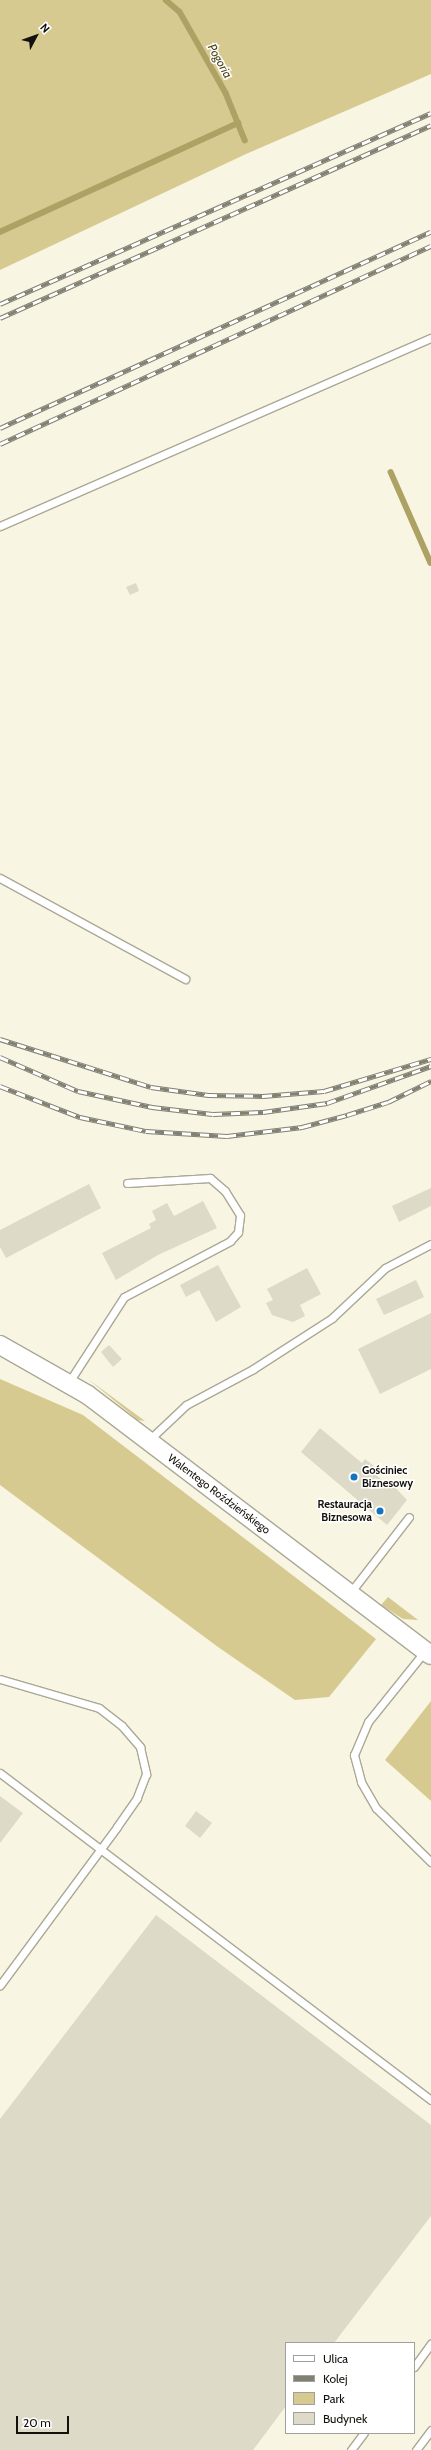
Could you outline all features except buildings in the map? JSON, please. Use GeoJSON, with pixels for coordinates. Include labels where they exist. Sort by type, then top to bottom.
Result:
{"type":"FeatureCollection","features":[{"type":"Feature","properties":{"kind":"street","name":"Walentego Roździeńskiego"},"geometry":{"type":"LineString","coordinates":[[0,1345],[69,1382],[149,1440],[428,1653]]}},
{"type":"Feature","properties":{"kind":"lane"},"geometry":{"type":"LineString","coordinates":[[0,526],[431,338]]}},
{"type":"Feature","properties":{"kind":"lane"},"geometry":{"type":"LineString","coordinates":[[0,878],[185,978]]}},
{"type":"Feature","properties":{"kind":"lane"},"geometry":{"type":"LineString","coordinates":[[69,1382],[124,1297],[230,1241],[238,1232],[240,1215],[225,1191],[210,1178],[127,1183]]}},
{"type":"Feature","properties":{"kind":"lane"},"geometry":{"type":"LineString","coordinates":[[149,1440],[186,1405],[253,1369],[332,1318],[385,1268],[431,1244]]}},
{"type":"Feature","properties":{"kind":"lane"},"geometry":{"type":"LineString","coordinates":[[350,1593],[409,1517]]}},
{"type":"Feature","properties":{"kind":"lane"},"geometry":{"type":"LineString","coordinates":[[428,1653],[368,1722],[354,1755],[361,1782],[376,1808],[431,1862]]}},
{"type":"Feature","properties":{"kind":"lane"},"geometry":{"type":"LineString","coordinates":[[0,1679],[99,1708],[122,1726],[140,1747],[146,1774],[137,1798],[100,1851],[0,1985]]}},
{"type":"Feature","properties":{"kind":"lane"},"geometry":{"type":"LineString","coordinates":[[0,1773],[100,1851],[431,2100]]}},
{"type":"Feature","properties":{"kind":"lane"},"geometry":{"type":"LineString","coordinates":[[415,2366],[431,2344]]}},
{"type":"Feature","properties":{"kind":"lane"},"geometry":{"type":"LineString","coordinates":[[416,2450],[431,2430]]}},
{"type":"Feature","properties":{"kind":"lane"},"geometry":{"type":"LineString","coordinates":[[351,2450],[363,2434]]}},
{"type":"Feature","properties":{"kind":"green space"},"geometry":{"type":"Polygon","coordinates":[[[0,0],[431,0],[431,74],[246,154],[0,270],[0,0]]]}},
{"type":"Feature","properties":{"kind":"green space"},"geometry":{"type":"Polygon","coordinates":[[[0,1379],[83,1415],[376,1639],[329,1697],[295,1700],[218,1647],[0,1485],[0,1379]]]}},
{"type":"Feature","properties":{"kind":"green space"},"geometry":{"type":"Polygon","coordinates":[[[88,1379],[145,1421],[138,1420],[88,1379]]]}},
{"type":"Feature","properties":{"kind":"green space"},"geometry":{"type":"Polygon","coordinates":[[[388,1597],[418,1620],[403,1619],[381,1605],[388,1597]]]}},
{"type":"Feature","properties":{"kind":"green space"},"geometry":{"type":"Polygon","coordinates":[[[431,1701],[431,1801],[385,1760],[431,1701]]]}},
{"type":"Feature","properties":{"kind":"waterway","name":"Pogoria"},"geometry":{"type":"LineString","coordinates":[[166,0],[180,12],[226,93],[245,140]]}},
{"type":"Feature","properties":{"kind":"waterway"},"geometry":{"type":"LineString","coordinates":[[0,232],[238,123]]}},
{"type":"Feature","properties":{"kind":"waterway","name":"Pogoria"},"geometry":{"type":"LineString","coordinates":[[391,472],[431,563]]}},
{"type":"Feature","properties":{"kind":"railway"},"geometry":{"type":"LineString","coordinates":[[0,304],[431,113]]}},
{"type":"Feature","properties":{"kind":"railway"},"geometry":{"type":"LineString","coordinates":[[0,318],[431,125]]}},
{"type":"Feature","properties":{"kind":"railway"},"geometry":{"type":"LineString","coordinates":[[0,428],[431,232]]}},
{"type":"Feature","properties":{"kind":"railway"},"geometry":{"type":"LineString","coordinates":[[0,444],[431,246]]}},
{"type":"Feature","properties":{"kind":"railway"},"geometry":{"type":"LineString","coordinates":[[0,1039],[151,1087],[208,1095],[263,1096],[324,1091],[431,1059]]}},
{"type":"Feature","properties":{"kind":"railway"},"geometry":{"type":"LineString","coordinates":[[0,1057],[78,1091],[152,1107],[213,1114],[263,1112],[327,1103],[431,1066]]}},
{"type":"Feature","properties":{"kind":"railway"},"geometry":{"type":"LineString","coordinates":[[0,1086],[80,1117],[146,1131],[227,1136],[302,1127],[347,1115],[388,1102],[431,1081]]}},
{"type":"Feature","properties":{"kind":"place","name":"Gościniec Biznesowy"},"geometry":{"type":"Point","coordinates":[354,1477]}},
{"type":"Feature","properties":{"kind":"place","name":"Restauracja Biznesowa"},"geometry":{"type":"Point","coordinates":[380,1511]}}]}
